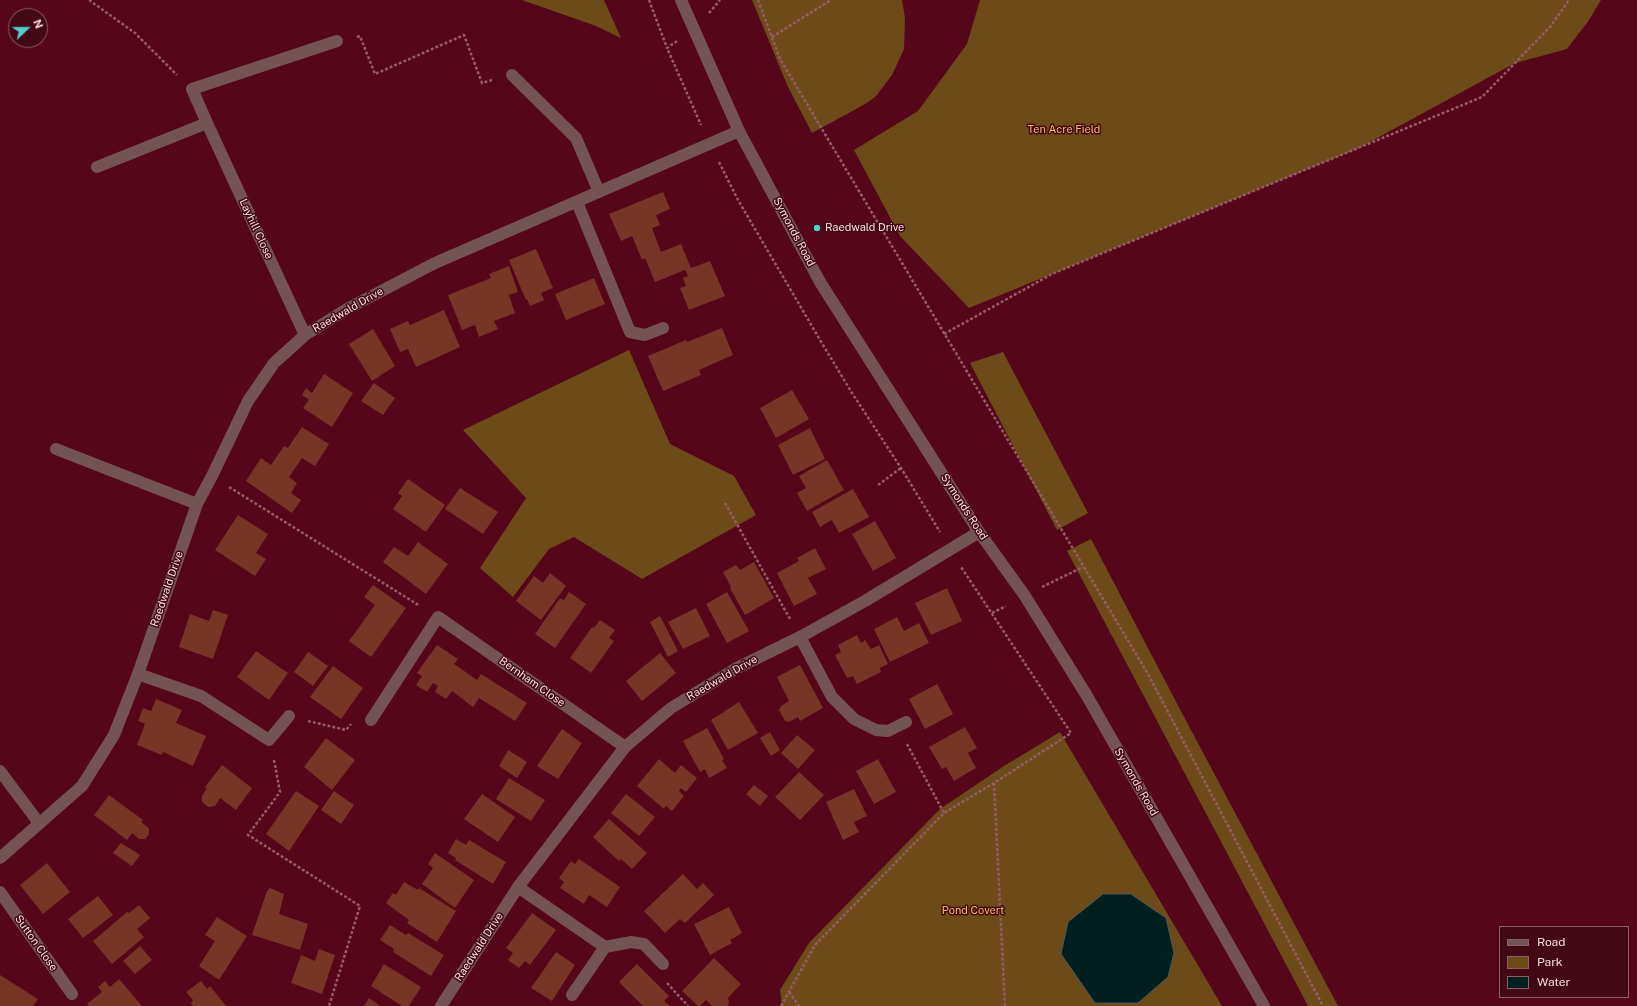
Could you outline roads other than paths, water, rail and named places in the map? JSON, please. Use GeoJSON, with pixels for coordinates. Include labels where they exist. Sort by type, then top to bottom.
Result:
{"type":"FeatureCollection","features":[{"type":"Feature","properties":{"kind":"street","name":"Symonds Road"},"geometry":{"type":"LineString","coordinates":[[681,0],[739,131],[820,282],[979,532],[1024,596],[1087,696],[1264,1006]]}},
{"type":"Feature","properties":{"kind":"street","name":"Layhill Close"},"geometry":{"type":"LineString","coordinates":[[305,335],[192,89],[337,41]]}},
{"type":"Feature","properties":{"kind":"street"},"geometry":{"type":"LineString","coordinates":[[512,75],[576,138],[599,192]]}},
{"type":"Feature","properties":{"kind":"street"},"geometry":{"type":"LineString","coordinates":[[97,167],[207,123]]}},
{"type":"Feature","properties":{"kind":"street","name":"Raedwald Drive"},"geometry":{"type":"LineString","coordinates":[[0,858],[82,786],[114,735],[138,674],[197,504],[248,401],[274,363],[305,335],[347,309],[435,264],[739,131]]}},
{"type":"Feature","properties":{"kind":"street"},"geometry":{"type":"LineString","coordinates":[[577,202],[630,332],[645,335],[663,328]]}},
{"type":"Feature","properties":{"kind":"street"},"geometry":{"type":"LineString","coordinates":[[56,449],[197,504]]}},
{"type":"Feature","properties":{"kind":"street","name":"Raedwald Drive"},"geometry":{"type":"LineString","coordinates":[[441,1006],[518,887],[625,747],[671,708],[735,669],[800,637],[865,601],[979,532]]}},
{"type":"Feature","properties":{"kind":"street","name":"Bernham Close"},"geometry":{"type":"LineString","coordinates":[[371,720],[438,617],[625,747]]}},
{"type":"Feature","properties":{"kind":"street"},"geometry":{"type":"LineString","coordinates":[[800,637],[832,697],[854,719],[876,730],[888,730],[902,724]]}},
{"type":"Feature","properties":{"kind":"street"},"geometry":{"type":"LineString","coordinates":[[138,674],[201,696],[269,740],[289,716]]}},
{"type":"Feature","properties":{"kind":"street"},"geometry":{"type":"LineString","coordinates":[[0,770],[39,823]]}},
{"type":"Feature","properties":{"kind":"street"},"geometry":{"type":"LineString","coordinates":[[518,887],[605,947]]}},
{"type":"Feature","properties":{"kind":"street","name":"Sutton Close"},"geometry":{"type":"LineString","coordinates":[[0,892],[72,994]]}},
{"type":"Feature","properties":{"kind":"street"},"geometry":{"type":"LineString","coordinates":[[572,995],[605,947],[630,942],[644,944],[663,964]]}},
{"type":"Feature","properties":{"kind":"water"},"geometry":{"type":"Polygon","coordinates":[[[1103,894],[1131,894],[1166,918],[1174,953],[1168,977],[1138,1003],[1095,1003],[1061,954],[1068,922],[1103,894]]]}},
{"type":"Feature","properties":{"kind":"place","name":"Raedwald Drive"},"geometry":{"type":"Point","coordinates":[817,228]}},
{"type":"Feature","properties":{"kind":"park label","name":"Ten Acre Field"},"geometry":{"type":"Point","coordinates":[1064,130]}},
{"type":"Feature","properties":{"kind":"park label","name":"Pond Covert"},"geometry":{"type":"Point","coordinates":[973,911]}}]}
